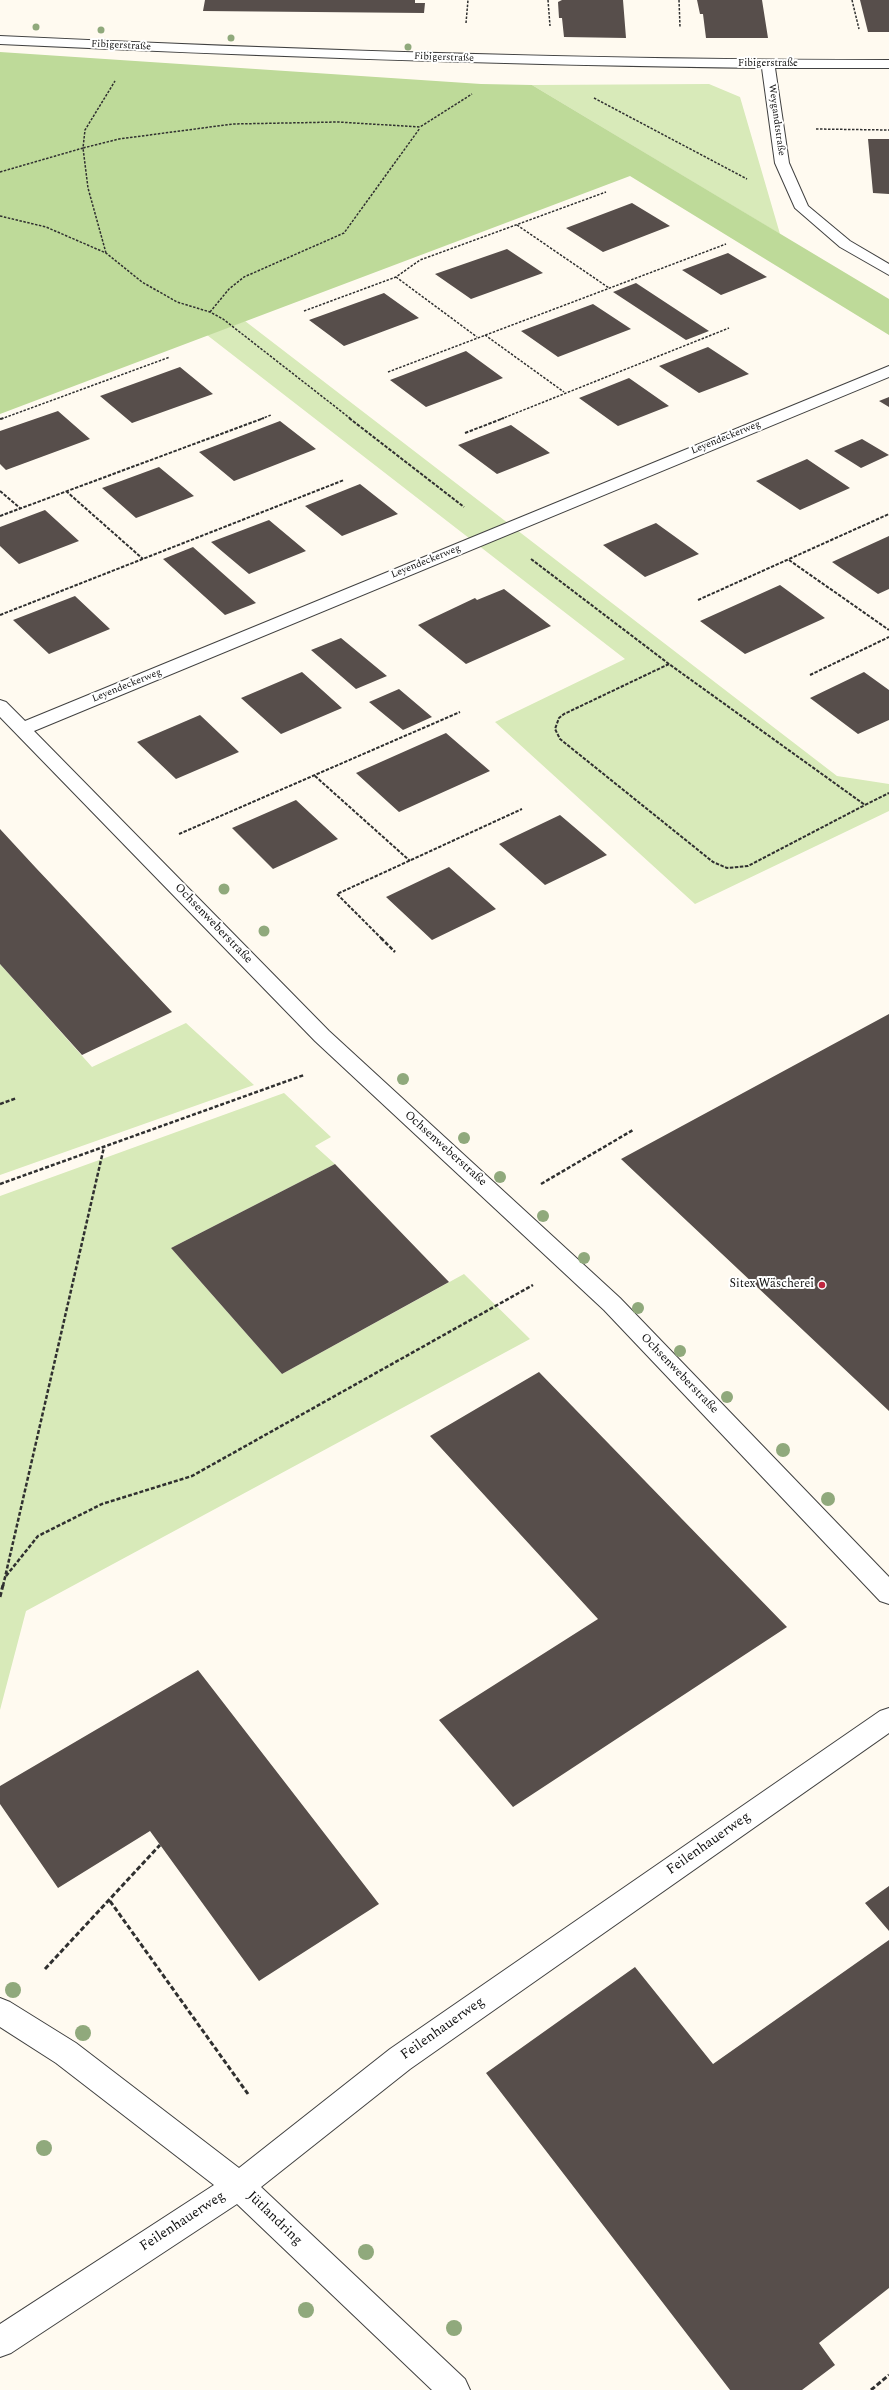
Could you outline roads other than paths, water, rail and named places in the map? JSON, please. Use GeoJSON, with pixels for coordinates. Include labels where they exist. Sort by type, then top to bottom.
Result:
{"type":"FeatureCollection","features":[{"type":"Feature","properties":{"kind":"street","name":"Fibigerstraße"},"geometry":{"type":"LineString","coordinates":[[0,40],[138,47],[525,61],[768,65],[889,64]]}},
{"type":"Feature","properties":{"kind":"street","name":"Weygandtstraße"},"geometry":{"type":"LineString","coordinates":[[768,65],[782,163],[802,208],[845,244],[889,270]]}},
{"type":"Feature","properties":{"kind":"street","name":"Leyendeckerweg"},"geometry":{"type":"LineString","coordinates":[[22,729],[889,371]]}},
{"type":"Feature","properties":{"kind":"street","name":"Ochsenweberstraße"},"geometry":{"type":"LineString","coordinates":[[0,706],[347,1059],[618,1310],[889,1594]]}},
{"type":"Feature","properties":{"kind":"street","name":"Feilenhauerweg"},"geometry":{"type":"LineString","coordinates":[[0,2342],[239,2186],[400,2059],[889,1719]]}},
{"type":"Feature","properties":{"kind":"street","name":"Jütlandring"},"geometry":{"type":"LineString","coordinates":[[0,2010],[66,2053],[239,2186],[454,2390]]}},
{"type":"Feature","properties":{"kind":"place","name":"Sitex Wäscherei"},"geometry":{"type":"Point","coordinates":[822,1285]}}]}
